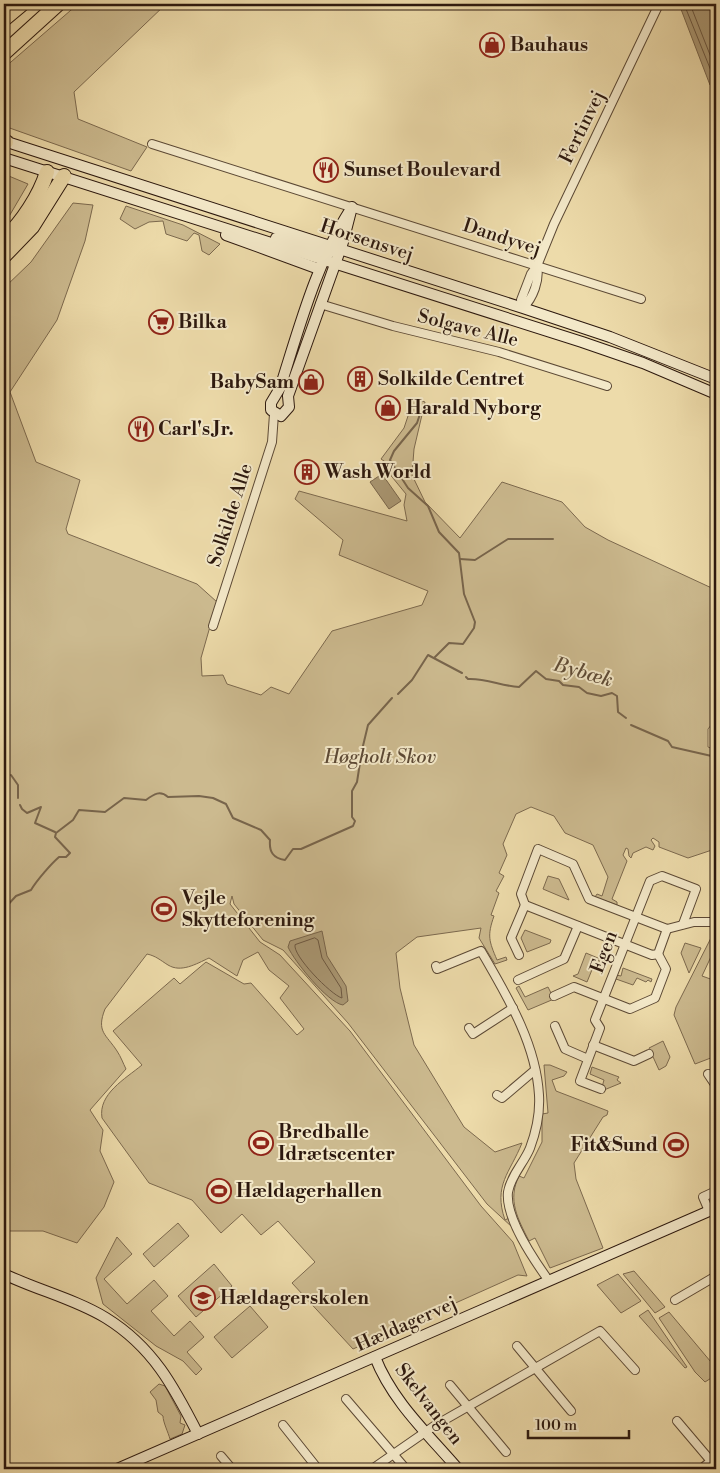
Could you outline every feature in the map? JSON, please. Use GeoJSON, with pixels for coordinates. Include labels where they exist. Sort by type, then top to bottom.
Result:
{"type":"FeatureCollection","features":[{"type":"Feature","properties":{"kind":"highway"},"geometry":{"type":"LineString","coordinates":[[4,19],[22,4]]}},
{"type":"Feature","properties":{"kind":"highway"},"geometry":{"type":"LineString","coordinates":[[4,41],[48,4]]}},
{"type":"Feature","properties":{"kind":"highway"},"geometry":{"type":"LineString","coordinates":[[4,53],[58,4]]}},
{"type":"Feature","properties":{"kind":"highway"},"geometry":{"type":"LineString","coordinates":[[4,239],[20,221],[44,182],[47,172]]}},
{"type":"Feature","properties":{"kind":"highway"},"geometry":{"type":"LineString","coordinates":[[4,256],[32,227],[63,172]]}},
{"type":"Feature","properties":{"kind":"main road","name":"Horsensvej"},"geometry":{"type":"LineString","coordinates":[[4,142],[140,186],[324,257],[337,258],[428,292],[642,363],[716,394]]}},
{"type":"Feature","properties":{"kind":"main road","name":"Horsensvej"},"geometry":{"type":"LineString","coordinates":[[4,158],[47,172],[63,172],[228,229],[324,257],[409,272],[526,305],[716,379]]}},
{"type":"Feature","properties":{"kind":"main road"},"geometry":{"type":"LineString","coordinates":[[55,160],[63,172],[126,187],[140,186]]}},
{"type":"Feature","properties":{"kind":"main road"},"geometry":{"type":"LineString","coordinates":[[211,223],[225,234],[324,257],[352,207]]}},
{"type":"Feature","properties":{"kind":"main road"},"geometry":{"type":"LineString","coordinates":[[337,258],[352,207]]}},
{"type":"Feature","properties":{"kind":"main road","name":"Solkilde Alle"},"geometry":{"type":"LineString","coordinates":[[324,257],[280,388],[271,402],[271,410],[278,415],[289,407],[288,396],[337,258]]}},
{"type":"Feature","properties":{"kind":"main road"},"geometry":{"type":"LineString","coordinates":[[428,292],[450,294],[507,312],[517,313],[526,305]]}},
{"type":"Feature","properties":{"kind":"main road"},"geometry":{"type":"LineString","coordinates":[[519,322],[526,305]]}},
{"type":"Feature","properties":{"kind":"main road","name":"Hældagervej"},"geometry":{"type":"LineString","coordinates":[[117,1469],[713,1210]]}},
{"type":"Feature","properties":{"kind":"main road"},"geometry":{"type":"LineString","coordinates":[[4,1274],[82,1306],[106,1318],[127,1333],[163,1370],[181,1399],[198,1434]]}},
{"type":"Feature","properties":{"kind":"main road","name":"Skelvangen"},"geometry":{"type":"LineString","coordinates":[[375,1357],[381,1373],[394,1394],[458,1469]]}},
{"type":"Feature","properties":{"kind":"street","name":"Fertinvej"},"geometry":{"type":"LineString","coordinates":[[526,305],[521,300],[531,274],[537,266],[554,224],[660,4]]}},
{"type":"Feature","properties":{"kind":"street","name":"Dandyvej"},"geometry":{"type":"LineString","coordinates":[[152,144],[641,299]]}},
{"type":"Feature","properties":{"kind":"street","name":"Solgave Alle"},"geometry":{"type":"LineString","coordinates":[[320,304],[393,326],[499,352],[607,386]]}},
{"type":"Feature","properties":{"kind":"street","name":"Solkilde Alle"},"geometry":{"type":"LineString","coordinates":[[212,626],[273,439],[278,415]]}},
{"type":"Feature","properties":{"kind":"street"},"geometry":{"type":"LineString","coordinates":[[519,955],[511,938],[524,905],[521,894],[538,849],[574,864],[589,899],[667,929],[694,922],[716,922]]}},
{"type":"Feature","properties":{"kind":"street","name":"Egen"},"geometry":{"type":"LineString","coordinates":[[601,1089],[580,1081],[600,1028],[595,1020],[650,881],[662,876],[696,889],[683,924]]}},
{"type":"Feature","properties":{"kind":"street"},"geometry":{"type":"LineString","coordinates":[[524,905],[652,955],[658,954]]}},
{"type":"Feature","properties":{"kind":"street"},"geometry":{"type":"LineString","coordinates":[[518,980],[564,959],[578,926]]}},
{"type":"Feature","properties":{"kind":"street"},"geometry":{"type":"LineString","coordinates":[[603,998],[630,1009],[655,998],[666,969],[658,954],[667,929]]}},
{"type":"Feature","properties":{"kind":"street"},"geometry":{"type":"LineString","coordinates":[[436,966],[437,969],[481,951],[524,1031],[535,1070],[539,1095],[535,1128],[530,1147],[512,1180],[508,1193],[514,1220],[549,1281]]}},
{"type":"Feature","properties":{"kind":"street","name":"Egen"},"geometry":{"type":"LineString","coordinates":[[554,996],[574,986],[603,998]]}},
{"type":"Feature","properties":{"kind":"street"},"geometry":{"type":"LineString","coordinates":[[469,1028],[473,1034],[513,1008]]}},
{"type":"Feature","properties":{"kind":"street"},"geometry":{"type":"LineString","coordinates":[[555,1026],[565,1049],[588,1059]]}},
{"type":"Feature","properties":{"kind":"street"},"geometry":{"type":"LineString","coordinates":[[593,1045],[634,1060],[649,1054]]}},
{"type":"Feature","properties":{"kind":"street"},"geometry":{"type":"LineString","coordinates":[[497,1095],[502,1098],[535,1070]]}},
{"type":"Feature","properties":{"kind":"street"},"geometry":{"type":"LineString","coordinates":[[708,1074],[716,1086]]}},
{"type":"Feature","properties":{"kind":"street","name":"Hældagervej"},"geometry":{"type":"LineString","coordinates":[[713,1210],[703,1197],[716,1191]]}},
{"type":"Feature","properties":{"kind":"street"},"geometry":{"type":"LineString","coordinates":[[675,1300],[716,1276]]}},
{"type":"Feature","properties":{"kind":"street"},"geometry":{"type":"LineString","coordinates":[[372,1469],[426,1432],[600,1331],[634,1370]]}},
{"type":"Feature","properties":{"kind":"street"},"geometry":{"type":"LineString","coordinates":[[516,1346],[571,1411]]}},
{"type":"Feature","properties":{"kind":"street"},"geometry":{"type":"LineString","coordinates":[[450,1385],[506,1452]]}},
{"type":"Feature","properties":{"kind":"street"},"geometry":{"type":"LineString","coordinates":[[346,1399],[406,1469]]}},
{"type":"Feature","properties":{"kind":"street"},"geometry":{"type":"LineString","coordinates":[[678,1421],[714,1464],[702,1469]]}},
{"type":"Feature","properties":{"kind":"street"},"geometry":{"type":"LineString","coordinates":[[283,1425],[318,1469]]}},
{"type":"Feature","properties":{"kind":"street"},"geometry":{"type":"LineString","coordinates":[[222,1456],[232,1469]]}},
{"type":"Feature","properties":{"kind":"green space"},"geometry":{"type":"Polygon","coordinates":[[[78,4],[166,4],[74,92],[78,119],[147,147],[131,171],[4,126],[4,68],[78,4]]]}},
{"type":"Feature","properties":{"kind":"green space"},"geometry":{"type":"Polygon","coordinates":[[[4,174],[28,184],[4,225],[4,174]]]}},
{"type":"Feature","properties":{"kind":"green space","name":"Høgholt Skov"},"geometry":{"type":"Polygon","coordinates":[[[73,203],[93,205],[85,241],[57,320],[10,392],[36,462],[80,480],[66,529],[68,534],[197,584],[217,602],[201,658],[202,676],[223,675],[227,684],[261,695],[271,687],[289,694],[332,631],[422,605],[428,591],[339,555],[343,540],[295,499],[299,491],[407,521],[404,505],[406,494],[388,472],[390,465],[381,459],[404,428],[414,398],[425,402],[414,449],[412,475],[425,502],[460,538],[502,482],[562,502],[585,527],[608,540],[716,590],[716,719],[708,729],[708,747],[716,750],[716,851],[712,850],[688,858],[659,847],[659,842],[653,838],[651,840],[655,846],[653,850],[646,847],[633,853],[631,858],[626,848],[623,855],[627,861],[612,899],[617,902],[617,905],[595,897],[597,894],[602,896],[608,877],[593,845],[565,833],[554,816],[531,807],[516,814],[503,844],[507,855],[499,873],[504,876],[496,891],[499,893],[491,915],[494,916],[490,929],[492,948],[497,960],[506,957],[507,960],[495,964],[479,938],[481,928],[417,937],[396,953],[400,988],[414,1045],[464,1127],[495,1152],[522,1143],[502,1188],[502,1208],[505,1220],[509,1218],[512,1227],[487,1204],[348,1023],[283,950],[263,940],[234,904],[232,896],[230,904],[260,942],[280,955],[350,1031],[481,1206],[513,1242],[527,1276],[518,1275],[353,1349],[292,1283],[315,1262],[278,1221],[261,1235],[242,1214],[221,1233],[192,1200],[149,1183],[102,1118],[102,1109],[108,1094],[142,1065],[113,1031],[174,978],[180,984],[206,962],[244,984],[251,983],[297,1035],[304,1029],[280,998],[289,986],[269,970],[258,952],[243,960],[237,976],[209,958],[188,967],[178,968],[147,954],[105,1009],[102,1017],[102,1028],[126,1069],[90,1110],[103,1130],[100,1151],[114,1182],[104,1207],[77,1243],[43,1231],[4,1231],[4,288],[31,262],[73,203]]]}},
{"type":"Feature","properties":{"kind":"green space"},"geometry":{"type":"Polygon","coordinates":[[[126,206],[183,225],[220,244],[209,255],[202,251],[199,235],[194,233],[187,241],[166,234],[163,221],[149,222],[135,229],[120,219],[126,206]]]}},
{"type":"Feature","properties":{"kind":"green space"},"geometry":{"type":"Polygon","coordinates":[[[548,876],[559,879],[569,900],[543,889],[548,876]]]}},
{"type":"Feature","properties":{"kind":"green space"},"geometry":{"type":"Polygon","coordinates":[[[716,928],[716,946],[702,976],[716,981],[716,1056],[695,1064],[674,1015],[676,1007],[716,928]]]}},
{"type":"Feature","properties":{"kind":"green space"},"geometry":{"type":"Polygon","coordinates":[[[525,930],[551,940],[550,943],[527,952],[521,938],[525,930]]]}},
{"type":"Feature","properties":{"kind":"green space"},"geometry":{"type":"Polygon","coordinates":[[[685,943],[701,948],[689,973],[681,953],[685,943]]]}},
{"type":"Feature","properties":{"kind":"green space"},"geometry":{"type":"Polygon","coordinates":[[[586,953],[605,961],[605,963],[596,960],[587,982],[573,976],[578,974],[586,953]]]}},
{"type":"Feature","properties":{"kind":"green space"},"geometry":{"type":"Polygon","coordinates":[[[623,968],[652,979],[651,982],[637,978],[633,985],[616,979],[612,988],[616,975],[621,976],[623,968]]]}},
{"type":"Feature","properties":{"kind":"green space"},"geometry":{"type":"Polygon","coordinates":[[[519,986],[525,997],[548,987],[554,999],[528,1010],[516,988],[519,986]]]}},
{"type":"Feature","properties":{"kind":"green space"},"geometry":{"type":"Polygon","coordinates":[[[663,1041],[670,1057],[666,1066],[659,1070],[649,1048],[663,1041]]]}},
{"type":"Feature","properties":{"kind":"green space"},"geometry":{"type":"Polygon","coordinates":[[[544,1065],[550,1065],[567,1072],[564,1076],[552,1080],[556,1091],[608,1111],[574,1163],[576,1179],[603,1248],[550,1268],[535,1238],[529,1241],[515,1209],[514,1201],[514,1193],[519,1176],[524,1178],[542,1142],[542,1114],[548,1113],[544,1065]]]}},
{"type":"Feature","properties":{"kind":"green space"},"geometry":{"type":"Polygon","coordinates":[[[592,1067],[619,1077],[617,1080],[621,1083],[604,1090],[602,1087],[604,1080],[590,1074],[592,1067]]]}},
{"type":"Feature","properties":{"kind":"green space"},"geometry":{"type":"Polygon","coordinates":[[[178,1223],[189,1236],[154,1267],[143,1254],[178,1223]]]}},
{"type":"Feature","properties":{"kind":"green space"},"geometry":{"type":"Polygon","coordinates":[[[117,1237],[132,1254],[104,1279],[127,1304],[154,1280],[168,1296],[151,1311],[174,1336],[190,1321],[204,1337],[187,1352],[202,1369],[196,1375],[183,1361],[156,1346],[103,1304],[96,1278],[117,1237]]]}},
{"type":"Feature","properties":{"kind":"green space"},"geometry":{"type":"Polygon","coordinates":[[[214,1264],[232,1286],[196,1317],[178,1296],[214,1264]]]}},
{"type":"Feature","properties":{"kind":"green space"},"geometry":{"type":"Polygon","coordinates":[[[634,1271],[665,1307],[655,1313],[623,1274],[634,1271]]]}},
{"type":"Feature","properties":{"kind":"green space"},"geometry":{"type":"Polygon","coordinates":[[[618,1274],[641,1301],[621,1313],[597,1285],[618,1274]]]}},
{"type":"Feature","properties":{"kind":"green space"},"geometry":{"type":"Polygon","coordinates":[[[250,1306],[268,1327],[232,1358],[214,1337],[250,1306]]]}},
{"type":"Feature","properties":{"kind":"green space"},"geometry":{"type":"Polygon","coordinates":[[[648,1310],[687,1367],[685,1368],[639,1316],[648,1310]]]}},
{"type":"Feature","properties":{"kind":"green space"},"geometry":{"type":"Polygon","coordinates":[[[669,1312],[716,1368],[716,1375],[705,1382],[695,1372],[659,1318],[669,1312]]]}},
{"type":"Feature","properties":{"kind":"green space"},"geometry":{"type":"Polygon","coordinates":[[[159,1384],[165,1386],[181,1416],[180,1423],[185,1425],[182,1434],[170,1439],[163,1416],[158,1412],[156,1400],[150,1392],[159,1384]]]}},
{"type":"Feature","properties":{"kind":"water"},"geometry":{"type":"Polygon","coordinates":[[[679,4],[713,4],[716,9],[716,90],[710,85],[679,4]]]}},
{"type":"Feature","properties":{"kind":"water"},"geometry":{"type":"Polygon","coordinates":[[[382,474],[401,501],[389,509],[370,482],[382,474]]]}},
{"type":"Feature","properties":{"kind":"water"},"geometry":{"type":"Polygon","coordinates":[[[322,931],[327,956],[346,986],[348,1001],[343,1005],[337,1003],[321,989],[304,971],[288,947],[290,941],[322,931]]]}},
{"type":"Feature","properties":{"kind":"waterway"},"geometry":{"type":"LineString","coordinates":[[422,408],[417,423],[394,451],[390,460],[408,488],[428,506],[439,532],[459,553],[464,594],[475,622],[474,628],[463,644],[449,643],[435,657]]}},
{"type":"Feature","properties":{"kind":"waterway"},"geometry":{"type":"LineString","coordinates":[[460,559],[475,560],[508,539],[553,539]]}},
{"type":"Feature","properties":{"kind":"waterway","name":"Bybæk"},"geometry":{"type":"LineString","coordinates":[[398,694],[412,680],[428,655],[462,673]]}},
{"type":"Feature","properties":{"kind":"waterway","name":"Bybæk"},"geometry":{"type":"LineString","coordinates":[[466,677],[468,679],[519,687],[536,671],[546,679],[559,681],[563,685],[579,687],[587,693],[601,696],[612,693],[617,696],[618,712],[626,718]]}},
{"type":"Feature","properties":{"kind":"waterway","name":"Bybæk"},"geometry":{"type":"LineString","coordinates":[[4,909],[16,896],[31,890],[44,872],[59,857],[66,857],[70,853],[55,837],[56,833],[73,820],[79,810],[105,812],[124,798],[146,800],[160,793],[168,797],[199,796],[213,798],[226,804],[233,818],[261,830],[270,840],[270,848],[273,854],[277,858],[285,860],[293,849],[301,849],[353,826],[355,821],[352,817],[352,791],[357,782],[368,725],[392,698]]}},
{"type":"Feature","properties":{"kind":"waterway","name":"Bybæk"},"geometry":{"type":"LineString","coordinates":[[631,725],[668,741],[672,747],[716,757]]}},
{"type":"Feature","properties":{"kind":"waterway"},"geometry":{"type":"LineString","coordinates":[[11,775],[18,785],[18,798]]}},
{"type":"Feature","properties":{"kind":"waterway"},"geometry":{"type":"LineString","coordinates":[[20,805],[27,813],[41,807],[35,823],[55,832]]}},
{"type":"Feature","properties":{"kind":"place","name":"Bauhaus"},"geometry":{"type":"Point","coordinates":[492,45]}},
{"type":"Feature","properties":{"kind":"place","name":"Sunset Boulevard"},"geometry":{"type":"Point","coordinates":[326,170]}},
{"type":"Feature","properties":{"kind":"place","name":"Bilka"},"geometry":{"type":"Point","coordinates":[161,322]}},
{"type":"Feature","properties":{"kind":"place","name":"Solkilde Centret"},"geometry":{"type":"Point","coordinates":[360,379]}},
{"type":"Feature","properties":{"kind":"place","name":"BabySam"},"geometry":{"type":"Point","coordinates":[311,382]}},
{"type":"Feature","properties":{"kind":"place","name":"Harald Nyborg"},"geometry":{"type":"Point","coordinates":[388,408]}},
{"type":"Feature","properties":{"kind":"place","name":"Carl's Jr."},"geometry":{"type":"Point","coordinates":[141,429]}},
{"type":"Feature","properties":{"kind":"place","name":"Wash World"},"geometry":{"type":"Point","coordinates":[307,472]}},
{"type":"Feature","properties":{"kind":"place","name":"Vejle Skytteforening"},"geometry":{"type":"Point","coordinates":[164,909]}},
{"type":"Feature","properties":{"kind":"place","name":"Bredballe Idrætscenter"},"geometry":{"type":"Point","coordinates":[261,1143]}},
{"type":"Feature","properties":{"kind":"place","name":"Fit&Sund"},"geometry":{"type":"Point","coordinates":[676,1145]}},
{"type":"Feature","properties":{"kind":"place","name":"Hældagerhallen"},"geometry":{"type":"Point","coordinates":[219,1191]}},
{"type":"Feature","properties":{"kind":"place","name":"Hældagerskolen"},"geometry":{"type":"Point","coordinates":[203,1298]}}]}
